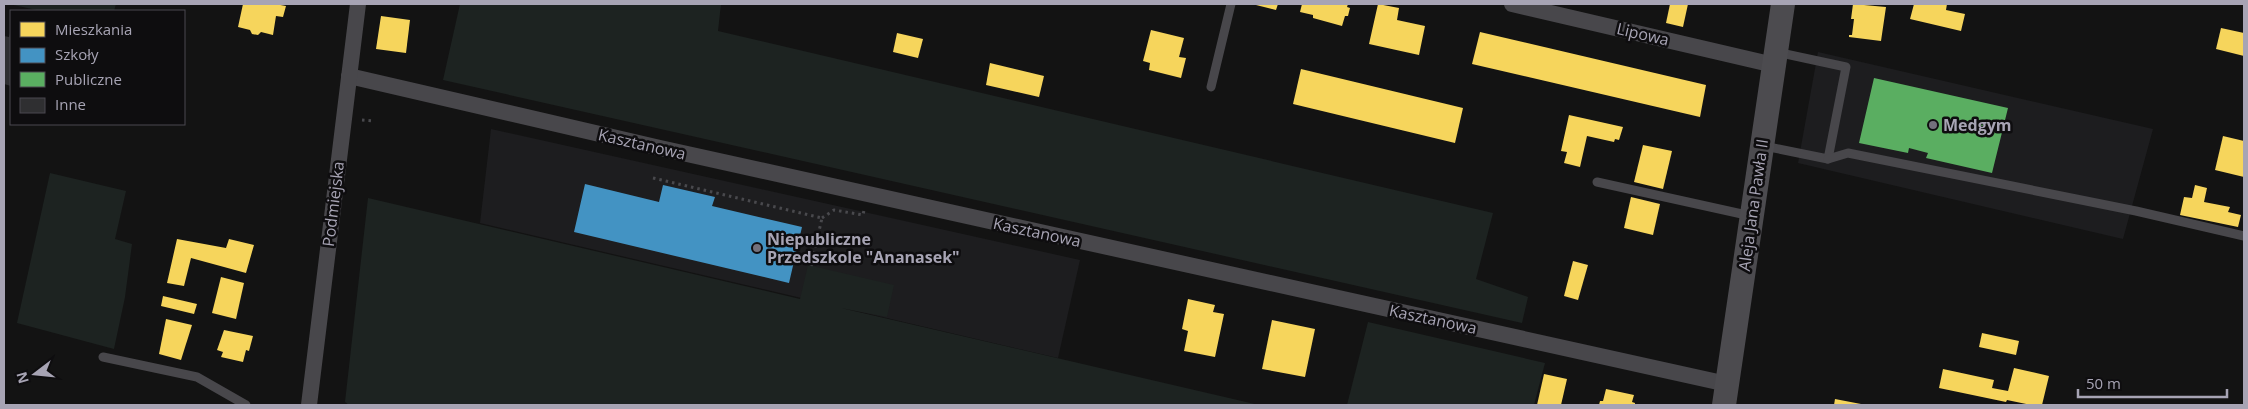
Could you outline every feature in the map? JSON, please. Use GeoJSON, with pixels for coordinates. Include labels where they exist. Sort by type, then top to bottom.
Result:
{"type":"FeatureCollection","features":[{"type":"Feature","properties":{"kind":"street","name":"Podmiejska"},"geometry":{"type":"LineString","coordinates":[[309,405],[358,4]]}},
{"type":"Feature","properties":{"kind":"street","name":"Lipowa"},"geometry":{"type":"LineString","coordinates":[[1512,4],[1775,58]]}},
{"type":"Feature","properties":{"kind":"street","name":"Aleja Jana Pawła II"},"geometry":{"type":"LineString","coordinates":[[1725,395],[1783,4]]}},
{"type":"Feature","properties":{"kind":"street","name":"Kasztanowa"},"geometry":{"type":"LineString","coordinates":[[349,76],[1725,395]]}},
{"type":"Feature","properties":{"kind":"lane"},"geometry":{"type":"LineString","coordinates":[[1211,87],[1231,4]]}},
{"type":"Feature","properties":{"kind":"lane"},"geometry":{"type":"LineString","coordinates":[[1775,58],[1846,67],[1828,158]]}},
{"type":"Feature","properties":{"kind":"lane"},"geometry":{"type":"LineString","coordinates":[[1762,146],[1828,158],[1848,153],[2136,211],[2244,236]]}},
{"type":"Feature","properties":{"kind":"lane"},"geometry":{"type":"LineString","coordinates":[[1596,182],[1752,216]]}},
{"type":"Feature","properties":{"kind":"lane"},"geometry":{"type":"LineString","coordinates":[[103,356],[197,378],[246,405]]}},
{"type":"Feature","properties":{"kind":"path"},"geometry":{"type":"LineString","coordinates":[[653,178],[822,218],[811,266]]}},
{"type":"Feature","properties":{"kind":"shaded area"},"geometry":{"type":"Polygon","coordinates":[[[9,4],[116,4],[114,10],[36,10],[9,4]]]}},
{"type":"Feature","properties":{"kind":"shaded area"},"geometry":{"type":"Polygon","coordinates":[[[460,4],[721,4],[718,31],[1493,213],[1476,279],[1528,297],[1522,323],[443,80],[460,4]]]}},
{"type":"Feature","properties":{"kind":"shaded area"},"geometry":{"type":"Polygon","coordinates":[[[1818,52],[2153,129],[2123,239],[1798,163],[1818,52]]]}},
{"type":"Feature","properties":{"kind":"shaded area"},"geometry":{"type":"Polygon","coordinates":[[[491,129],[1080,260],[1058,358],[480,223],[491,129]]]}},
{"type":"Feature","properties":{"kind":"shaded area"},"geometry":{"type":"Polygon","coordinates":[[[50,173],[126,191],[115,239],[132,244],[125,297],[114,349],[17,323],[50,173]]]}},
{"type":"Feature","properties":{"kind":"shaded area"},"geometry":{"type":"Polygon","coordinates":[[[368,198],[800,299],[808,265],[894,285],[887,317],[841,308],[1259,405],[349,405],[345,402],[368,198]]]}},
{"type":"Feature","properties":{"kind":"shaded area"},"geometry":{"type":"Polygon","coordinates":[[[1368,322],[1545,363],[1534,405],[1347,405],[1368,322]]]}},
{"type":"Feature","properties":{"kind":"building: Mieszkania"},"geometry":{"type":"Polygon","coordinates":[[[243,4],[286,6],[283,17],[276,16],[273,35],[261,32],[258,35],[252,34],[250,30],[238,27],[243,4]]]}},
{"type":"Feature","properties":{"kind":"building: Mieszkania"},"geometry":{"type":"Polygon","coordinates":[[[1252,4],[1278,4],[1276,10],[1252,4]]]}},
{"type":"Feature","properties":{"kind":"building: Mieszkania"},"geometry":{"type":"Polygon","coordinates":[[[1302,4],[1348,4],[1347,7],[1350,8],[1342,26],[1313,18],[1313,15],[1300,12],[1302,4]]]}},
{"type":"Feature","properties":{"kind":"building: Mieszkania"},"geometry":{"type":"Polygon","coordinates":[[[1378,4],[1399,8],[1397,20],[1425,26],[1419,55],[1369,44],[1378,4]]]}},
{"type":"Feature","properties":{"kind":"building: Mieszkania"},"geometry":{"type":"Polygon","coordinates":[[[1670,4],[1688,4],[1683,27],[1666,23],[1670,4]]]}},
{"type":"Feature","properties":{"kind":"building: Mieszkania"},"geometry":{"type":"Polygon","coordinates":[[[1853,4],[1886,7],[1881,41],[1849,37],[1849,35],[1852,35],[1854,19],[1851,19],[1853,4]]]}},
{"type":"Feature","properties":{"kind":"building: Mieszkania"},"geometry":{"type":"Polygon","coordinates":[[[1914,4],[1947,4],[1946,10],[1965,14],[1961,31],[1910,19],[1914,4]]]}},
{"type":"Feature","properties":{"kind":"building: Mieszkania"},"geometry":{"type":"Polygon","coordinates":[[[381,16],[410,20],[406,53],[376,49],[381,16]]]}},
{"type":"Feature","properties":{"kind":"building: Mieszkania"},"geometry":{"type":"Polygon","coordinates":[[[2221,28],[2244,33],[2244,56],[2216,49],[2221,28]]]}},
{"type":"Feature","properties":{"kind":"building: Mieszkania"},"geometry":{"type":"Polygon","coordinates":[[[1151,30],[1184,38],[1179,57],[1186,58],[1181,78],[1149,70],[1150,63],[1143,61],[1151,30]]]}},
{"type":"Feature","properties":{"kind":"building: Mieszkania"},"geometry":{"type":"Polygon","coordinates":[[[1480,32],[1706,85],[1700,117],[1472,64],[1480,32]]]}},
{"type":"Feature","properties":{"kind":"building: Mieszkania"},"geometry":{"type":"Polygon","coordinates":[[[897,33],[923,39],[918,58],[893,52],[897,33]]]}},
{"type":"Feature","properties":{"kind":"building: Mieszkania"},"geometry":{"type":"Polygon","coordinates":[[[990,63],[1044,76],[1039,97],[986,85],[990,63]]]}},
{"type":"Feature","properties":{"kind":"building: Mieszkania"},"geometry":{"type":"Polygon","coordinates":[[[1301,69],[1463,108],[1455,143],[1293,104],[1301,69]]]}},
{"type":"Feature","properties":{"kind":"building: Mieszkania"},"geometry":{"type":"Polygon","coordinates":[[[1569,115],[1623,127],[1619,140],[1615,139],[1614,142],[1587,136],[1580,167],[1564,163],[1567,152],[1561,151],[1569,115]]]}},
{"type":"Feature","properties":{"kind":"building: Mieszkania"},"geometry":{"type":"Polygon","coordinates":[[[2223,136],[2244,141],[2244,177],[2215,170],[2223,136]]]}},
{"type":"Feature","properties":{"kind":"building: Mieszkania"},"geometry":{"type":"Polygon","coordinates":[[[1643,145],[1672,151],[1663,189],[1634,182],[1643,145]]]}},
{"type":"Feature","properties":{"kind":"building: Mieszkania"},"geometry":{"type":"Polygon","coordinates":[[[2195,185],[2207,188],[2204,202],[2230,207],[2228,212],[2241,215],[2238,227],[2180,215],[2184,197],[2192,198],[2195,185]]]}},
{"type":"Feature","properties":{"kind":"building: Mieszkania"},"geometry":{"type":"Polygon","coordinates":[[[1631,197],[1660,204],[1653,235],[1624,228],[1631,197]]]}},
{"type":"Feature","properties":{"kind":"building: Mieszkania"},"geometry":{"type":"Polygon","coordinates":[[[177,239],[226,248],[229,239],[254,245],[246,273],[191,258],[184,286],[167,283],[177,239]]]}},
{"type":"Feature","properties":{"kind":"building: Mieszkania"},"geometry":{"type":"Polygon","coordinates":[[[1573,261],[1588,265],[1578,300],[1564,296],[1573,261]]]}},
{"type":"Feature","properties":{"kind":"building: Mieszkania"},"geometry":{"type":"Polygon","coordinates":[[[221,277],[244,283],[236,319],[212,313],[221,277]]]}},
{"type":"Feature","properties":{"kind":"building: Mieszkania"},"geometry":{"type":"Polygon","coordinates":[[[163,296],[197,304],[194,314],[161,306],[163,296]]]}},
{"type":"Feature","properties":{"kind":"building: Mieszkania"},"geometry":{"type":"Polygon","coordinates":[[[1188,299],[1215,305],[1213,312],[1224,314],[1215,357],[1184,351],[1188,331],[1182,329],[1188,299]]]}},
{"type":"Feature","properties":{"kind":"building: Mieszkania"},"geometry":{"type":"Polygon","coordinates":[[[166,319],[192,325],[181,360],[159,354],[166,319]]]}},
{"type":"Feature","properties":{"kind":"building: Mieszkania"},"geometry":{"type":"Polygon","coordinates":[[[1272,320],[1315,329],[1305,377],[1262,369],[1272,320]]]}},
{"type":"Feature","properties":{"kind":"building: Mieszkania"},"geometry":{"type":"Polygon","coordinates":[[[224,330],[253,336],[249,351],[246,350],[243,362],[221,357],[223,352],[217,350],[224,330]]]}},
{"type":"Feature","properties":{"kind":"building: Mieszkania"},"geometry":{"type":"Polygon","coordinates":[[[1982,333],[2019,341],[2016,355],[1979,347],[1982,333]]]}},
{"type":"Feature","properties":{"kind":"building: Mieszkania"},"geometry":{"type":"Polygon","coordinates":[[[2014,368],[2049,376],[2042,405],[2031,405],[2007,400],[2006,402],[1939,388],[1943,369],[1994,380],[1992,388],[2008,391],[2014,368]]]}},
{"type":"Feature","properties":{"kind":"building: Mieszkania"},"geometry":{"type":"Polygon","coordinates":[[[1544,374],[1567,379],[1561,405],[1537,405],[1544,374]]]}},
{"type":"Feature","properties":{"kind":"building: Mieszkania"},"geometry":{"type":"Polygon","coordinates":[[[1606,389],[1634,395],[1632,402],[1635,405],[1599,405],[1600,401],[1603,401],[1606,389]]]}},
{"type":"Feature","properties":{"kind":"building: Mieszkania"},"geometry":{"type":"Polygon","coordinates":[[[1835,399],[1861,404],[1861,405],[1834,405],[1835,399]]]}},
{"type":"Feature","properties":{"kind":"building: Szkoły"},"geometry":{"type":"Polygon","coordinates":[[[585,184],[659,202],[663,185],[715,197],[712,206],[802,227],[789,283],[574,232],[585,184]]]}},
{"type":"Feature","properties":{"kind":"building: Publiczne","name":"Medgym"},"geometry":{"type":"Polygon","coordinates":[[[1874,78],[2008,108],[1992,173],[1926,158],[1928,153],[1909,148],[1908,153],[1859,143],[1874,78]]]}},
{"type":"Feature","properties":{"kind":"building: Inne"},"geometry":{"type":"Polygon","coordinates":[[[10,33],[10,86],[4,84],[4,36],[9,37],[10,33]]]}},
{"type":"Feature","properties":{"kind":"place","name":"Medgym"},"geometry":{"type":"Point","coordinates":[1933,125]}},
{"type":"Feature","properties":{"kind":"place","name":"Niepubliczne Przedszkole \"Ananasek\""},"geometry":{"type":"Point","coordinates":[757,248]}}]}
